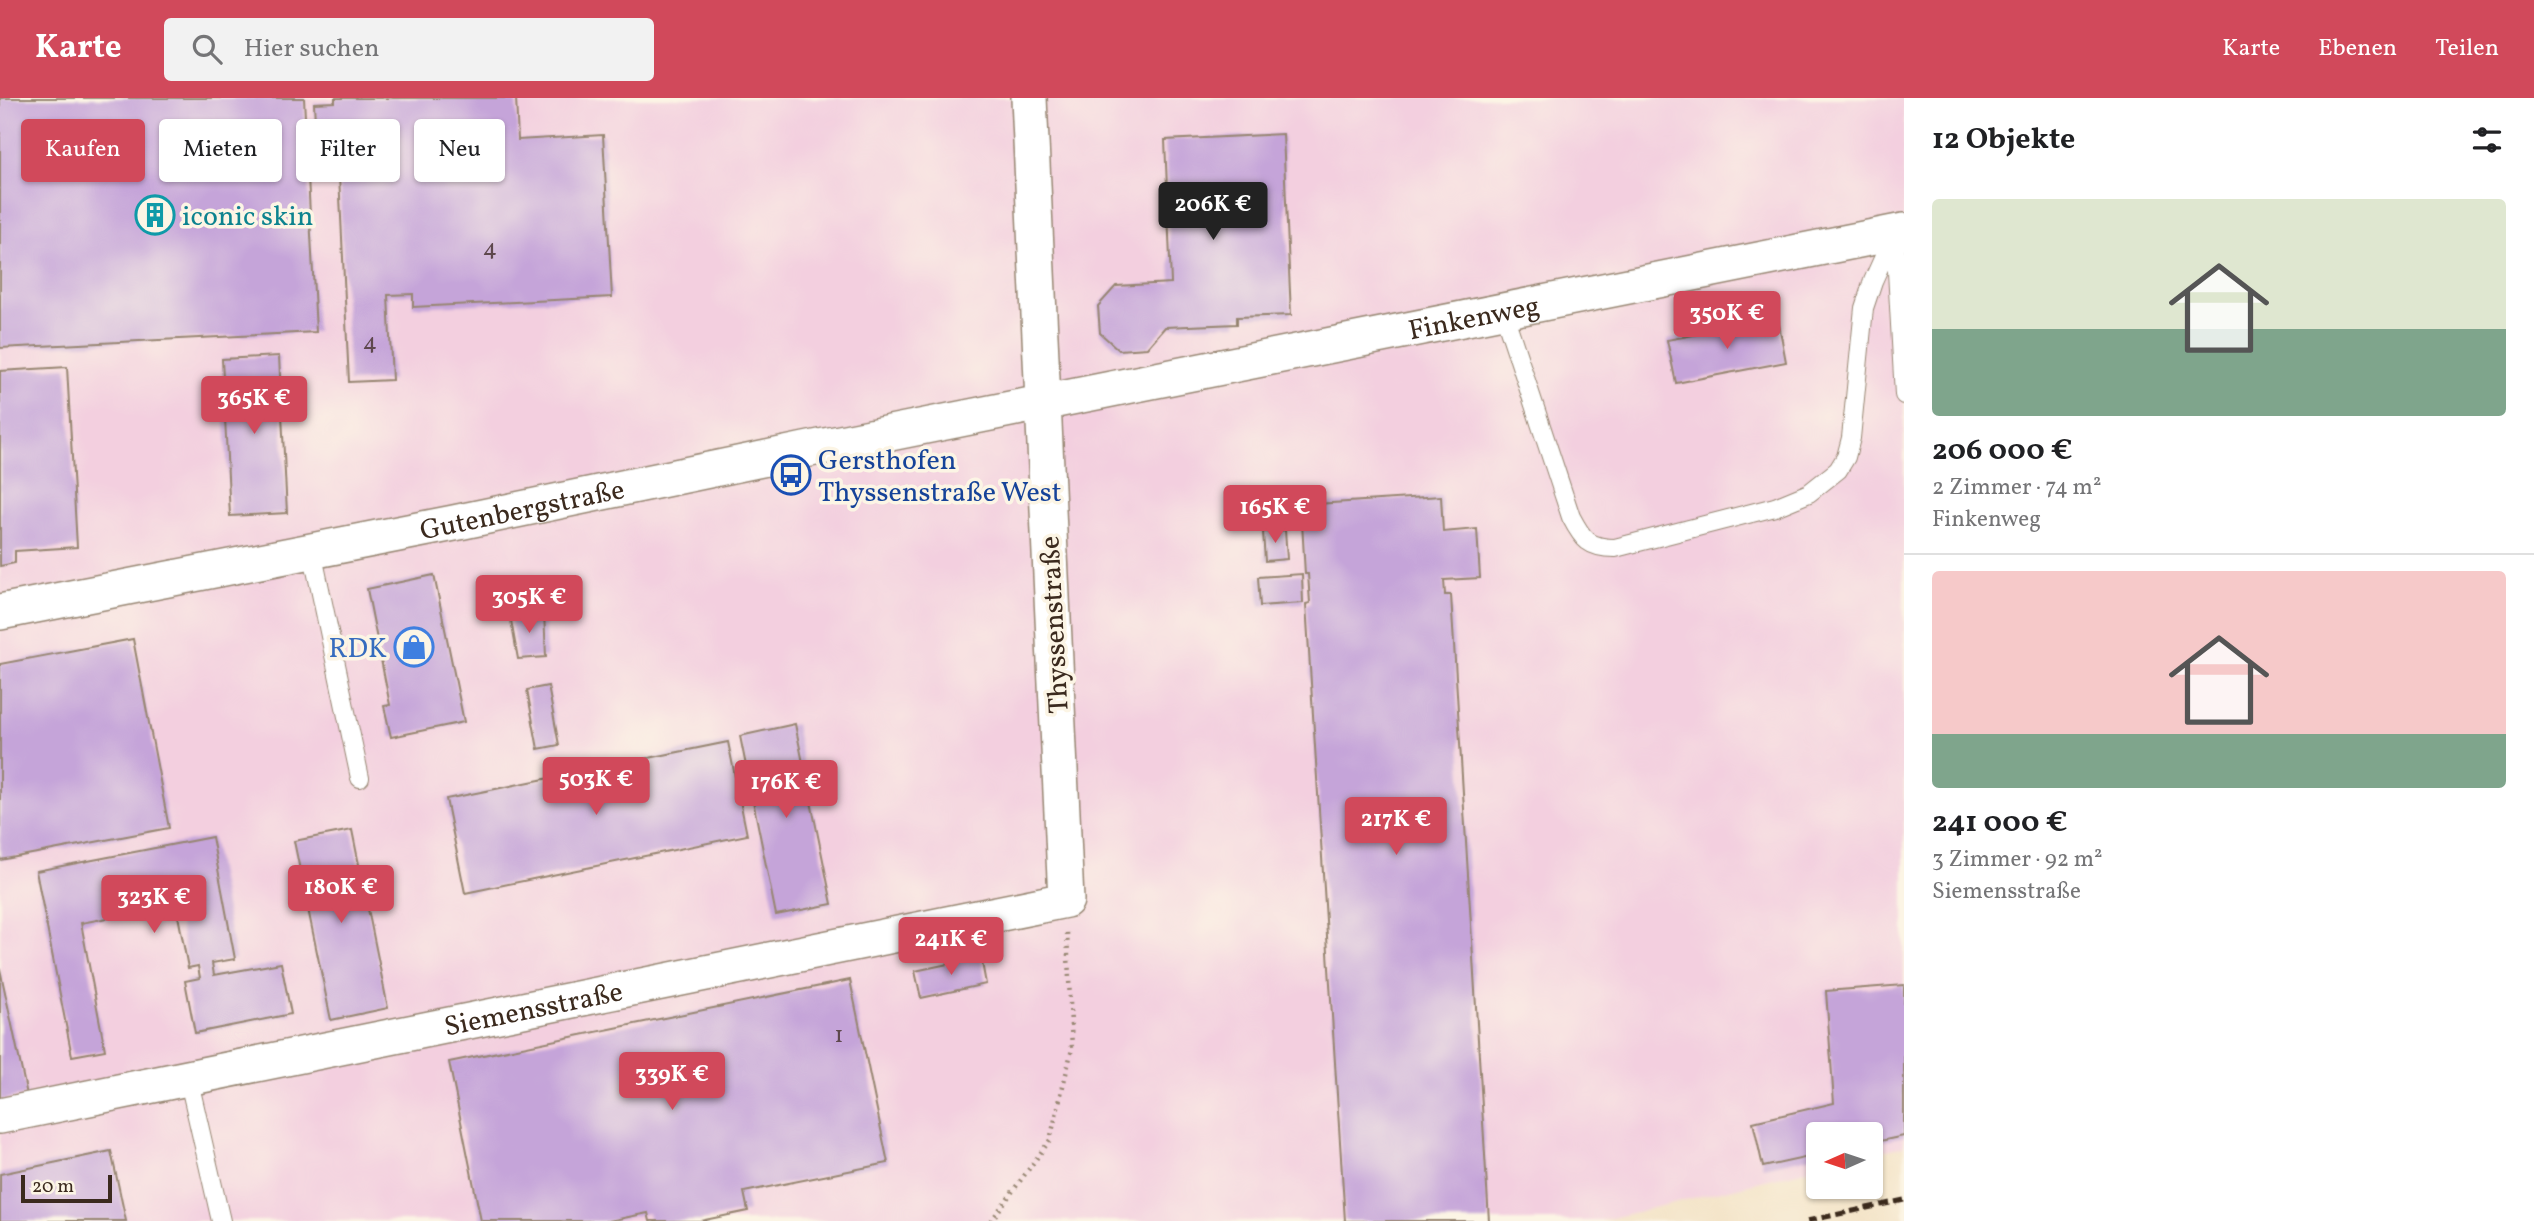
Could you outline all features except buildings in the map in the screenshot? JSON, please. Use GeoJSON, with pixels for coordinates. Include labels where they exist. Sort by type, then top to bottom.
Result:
{"type":"FeatureCollection","features":[{"type":"Feature","properties":{"kind":"street","name":"Thyssenstraße"},"geometry":{"type":"LineString","coordinates":[[1029,98],[1066,900]]}},
{"type":"Feature","properties":{"kind":"street","name":"Finkenweg"},"geometry":{"type":"LineString","coordinates":[[1044,403],[1430,316],[1503,311],[1899,231]]}},
{"type":"Feature","properties":{"kind":"street","name":"Gutenbergstraße"},"geometry":{"type":"LineString","coordinates":[[0,612],[1044,403]]}},
{"type":"Feature","properties":{"kind":"street","name":"Siemensstraße"},"geometry":{"type":"LineString","coordinates":[[0,1116],[1066,900]]}},
{"type":"Feature","properties":{"kind":"lane"},"geometry":{"type":"LineString","coordinates":[[1503,311],[1571,517],[1587,542],[1600,548],[1615,548],[1775,507],[1810,493],[1838,470],[1846,457],[1851,438],[1864,307],[1873,281],[1899,231]]}},
{"type":"Feature","properties":{"kind":"lane"},"geometry":{"type":"LineString","coordinates":[[1899,231],[1904,395]]}},
{"type":"Feature","properties":{"kind":"lane"},"geometry":{"type":"LineString","coordinates":[[312,551],[360,778]]}},
{"type":"Feature","properties":{"kind":"lane"},"geometry":{"type":"LineString","coordinates":[[188,1077],[221,1221]]}},
{"type":"Feature","properties":{"kind":"path"},"geometry":{"type":"LineString","coordinates":[[991,1221],[1050,1140],[1072,1049],[1066,900]]}},
{"type":"Feature","properties":{"kind":"shaded area"},"geometry":{"type":"Polygon","coordinates":[[[0,98],[1904,98],[1904,1146],[1883,1151],[1883,1122],[1806,1122],[1806,1170],[1600,1221],[0,1221],[0,98]]]}},
{"type":"Feature","properties":{"kind":"railway"},"geometry":{"type":"LineString","coordinates":[[1807,1221],[1904,1200]]}},
{"type":"Feature","properties":{"kind":"place","name":"iconic skin"},"geometry":{"type":"Point","coordinates":[155,215]}},
{"type":"Feature","properties":{"kind":"place","name":"Gersthofen Thyssenstraße West"},"geometry":{"type":"Point","coordinates":[791,475]}},
{"type":"Feature","properties":{"kind":"place","name":"RDK"},"geometry":{"type":"Point","coordinates":[414,647]}}]}
